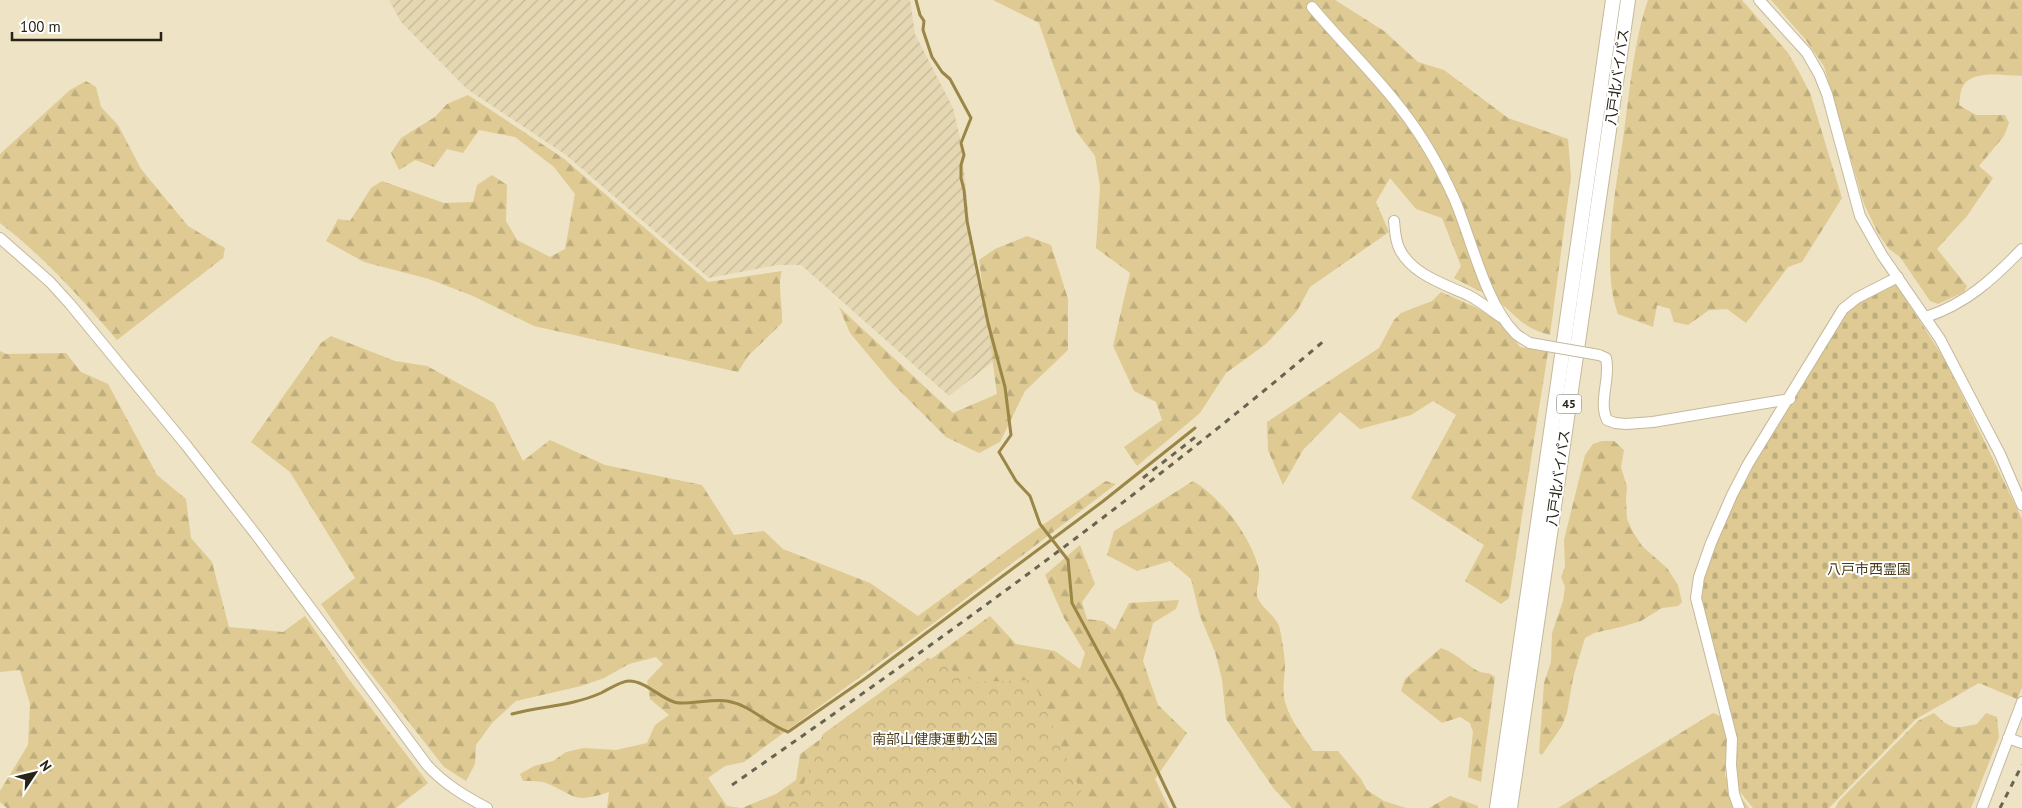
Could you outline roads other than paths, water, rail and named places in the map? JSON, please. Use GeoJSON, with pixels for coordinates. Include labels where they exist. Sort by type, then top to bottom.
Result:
{"type":"FeatureCollection","features":[{"type":"Feature","properties":{"kind":"highway","name":"八戸北バイパス"},"geometry":{"type":"LineString","coordinates":[[1497,808],[1613,0]]}},
{"type":"Feature","properties":{"kind":"highway","name":"八戸北バイパス"},"geometry":{"type":"LineString","coordinates":[[1510,808],[1628,0]]}},
{"type":"Feature","properties":{"kind":"street"},"geometry":{"type":"LineString","coordinates":[[1759,0],[1807,54],[1819,74],[1827,94],[1860,216],[1869,235],[1926,317],[1957,371],[2000,454],[2022,505]]}},
{"type":"Feature","properties":{"kind":"street"},"geometry":{"type":"LineString","coordinates":[[1312,7],[1402,110],[1430,149],[1455,200],[1498,309],[1514,332],[1530,344],[1599,355],[1606,358],[1608,366],[1604,413],[1607,420],[1615,423],[1653,422],[1790,399]]}},
{"type":"Feature","properties":{"kind":"street"},"geometry":{"type":"LineString","coordinates":[[1394,221],[1395,239],[1399,249],[1414,266],[1443,284],[1470,296],[1506,321]]}},
{"type":"Feature","properties":{"kind":"street"},"geometry":{"type":"LineString","coordinates":[[0,238],[50,282],[70,304],[186,445],[257,536],[426,764],[437,776],[459,792],[487,808]]}},
{"type":"Feature","properties":{"kind":"street"},"geometry":{"type":"LineString","coordinates":[[1926,317],[1943,312],[1992,280],[2022,249]]}},
{"type":"Feature","properties":{"kind":"street"},"geometry":{"type":"LineString","coordinates":[[1739,808],[1734,794],[1731,765],[1732,738],[1703,628],[1696,591],[1711,543],[1748,464],[1790,399],[1843,309],[1857,298],[1898,277]]}},
{"type":"Feature","properties":{"kind":"street"},"geometry":{"type":"LineString","coordinates":[[1982,808],[2022,702]]}},
{"type":"Feature","properties":{"kind":"street"},"geometry":{"type":"LineString","coordinates":[[2008,738],[2021,743]]}},
{"type":"Feature","properties":{"kind":"waterway"},"geometry":{"type":"LineString","coordinates":[[916,0],[920,15],[924,21],[923,30],[932,57],[942,72],[950,79],[971,118],[961,143],[964,155],[961,165],[961,178],[967,221],[988,323],[1005,387],[1011,435],[999,452],[1016,481],[1030,496],[1040,524],[1068,560],[1072,603],[1120,692],[1175,808]]}},
{"type":"Feature","properties":{"kind":"waterway"},"geometry":{"type":"LineString","coordinates":[[512,714],[579,701],[629,681],[646,686],[674,702],[721,700],[736,703],[788,732],[866,678],[1102,502],[1195,428]]}},
{"type":"Feature","properties":{"kind":"railway"},"geometry":{"type":"LineString","coordinates":[[732,785],[1034,570],[1181,457],[1325,340]]}},
{"type":"Feature","properties":{"kind":"railway"},"geometry":{"type":"LineString","coordinates":[[1143,478],[1198,435]]}},
{"type":"Feature","properties":{"kind":"railway"},"geometry":{"type":"LineString","coordinates":[[2000,808],[2022,765]]}},
{"type":"Feature","properties":{"kind":"park label","name":"八戸市西霊園"},"geometry":{"type":"Point","coordinates":[1869,569]}},
{"type":"Feature","properties":{"kind":"park label","name":"南部山健康運動公園"},"geometry":{"type":"Point","coordinates":[935,739]}}]}
